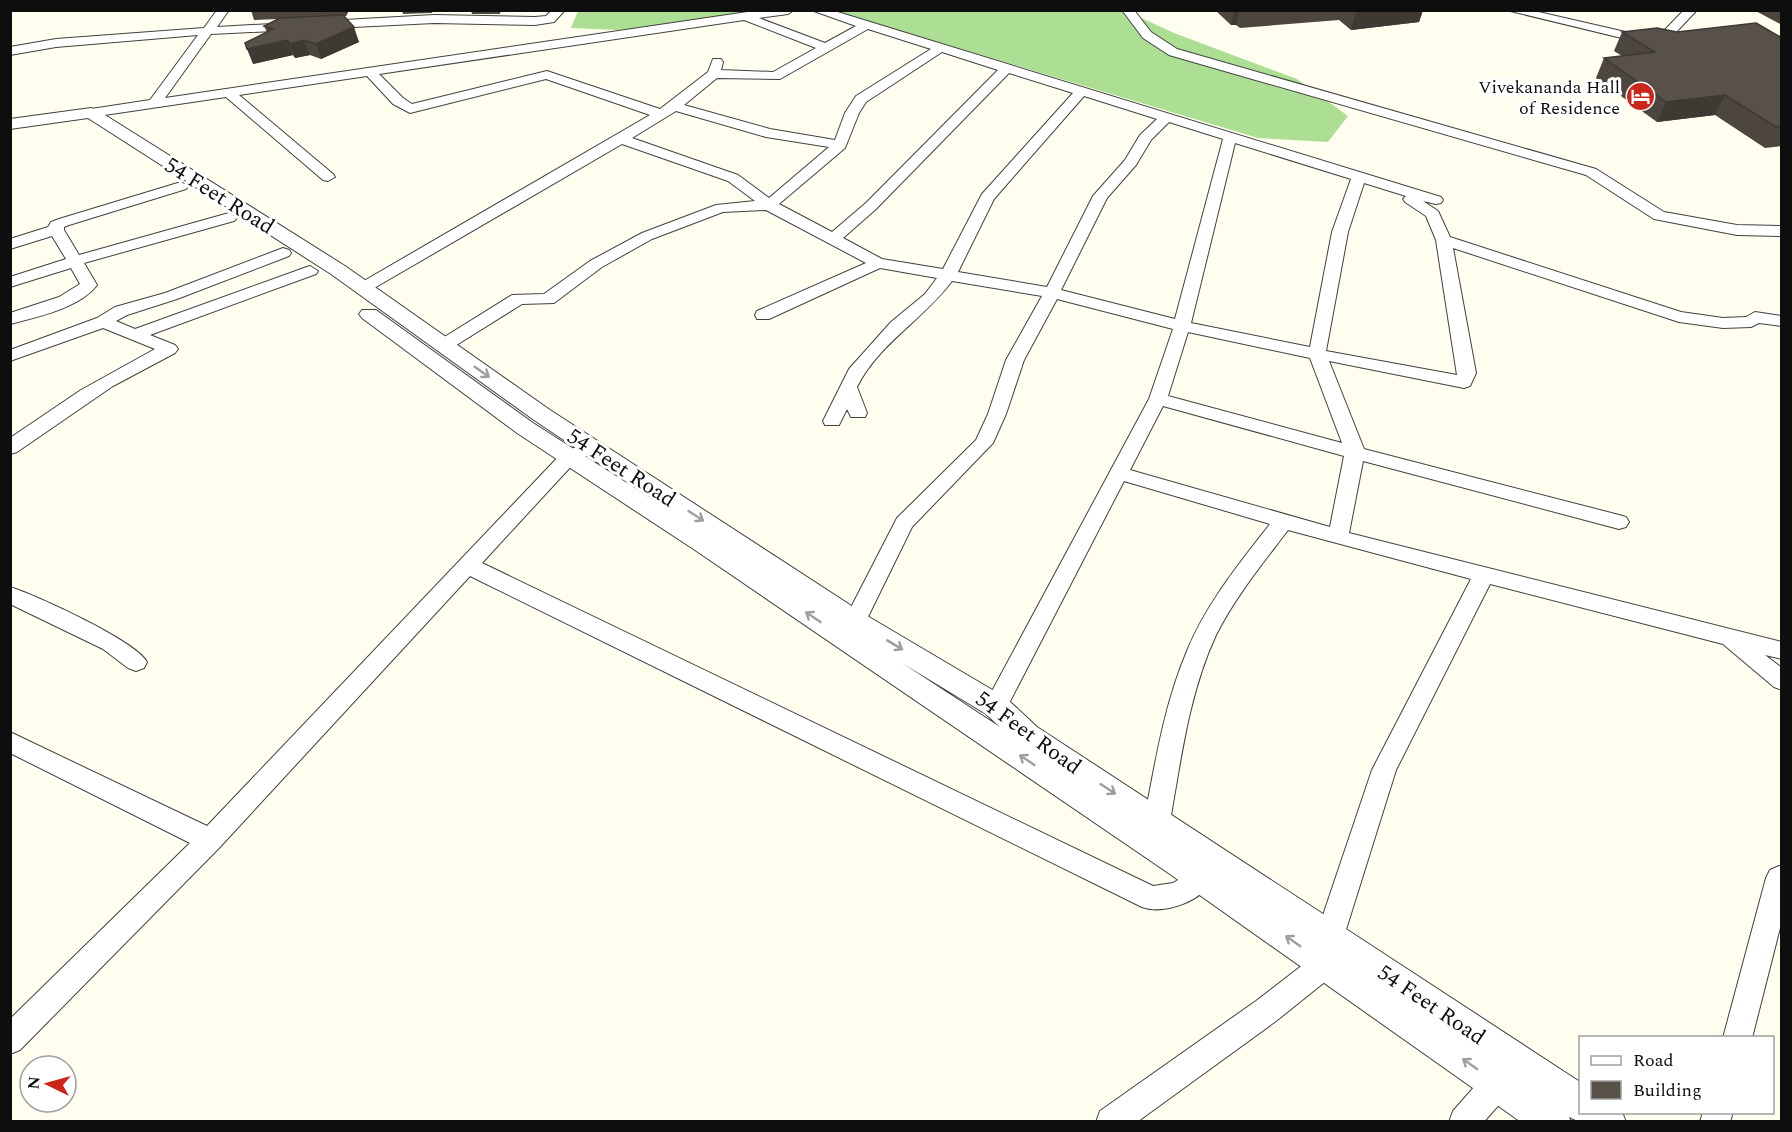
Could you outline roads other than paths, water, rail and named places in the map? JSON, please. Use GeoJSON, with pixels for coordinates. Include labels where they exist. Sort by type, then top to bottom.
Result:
{"type":"FeatureCollection","features":[{"type":"Feature","properties":{"kind":"street"},"geometry":{"type":"LineString","coordinates":[[154,104],[223,10]]}},
{"type":"Feature","properties":{"kind":"street"},"geometry":{"type":"LineString","coordinates":[[10,51],[56,43],[206,31],[434,19],[535,21],[550,19],[559,10]]}},
{"type":"Feature","properties":{"kind":"street"},"geometry":{"type":"LineString","coordinates":[[10,124],[788,10]]}},
{"type":"Feature","properties":{"kind":"street"},"geometry":{"type":"LineString","coordinates":[[817,10],[1436,200]]}},
{"type":"Feature","properties":{"kind":"street"},"geometry":{"type":"LineString","coordinates":[[1128,10],[1147,35],[1173,52],[1592,172],[1659,216],[1737,230],[1782,231]]}},
{"type":"Feature","properties":{"kind":"street"},"geometry":{"type":"LineString","coordinates":[[1512,10],[1659,43],[1691,10]]}},
{"type":"Feature","properties":{"kind":"street"},"geometry":{"type":"LineString","coordinates":[[746,17],[827,48]]}},
{"type":"Feature","properties":{"kind":"street"},"geometry":{"type":"LineString","coordinates":[[363,288],[674,106],[716,68],[775,76],[865,26]]}},
{"type":"Feature","properties":{"kind":"street"},"geometry":{"type":"LineString","coordinates":[[533,48],[547,75]]}},
{"type":"Feature","properties":{"kind":"street"},"geometry":{"type":"LineString","coordinates":[[444,345],[518,299],[548,299],[596,264],[647,236],[721,208],[770,205],[840,145],[852,113],[861,99],[939,49]]}},
{"type":"Feature","properties":{"kind":"street"},"geometry":{"type":"LineString","coordinates":[[832,240],[871,206],[1006,69]]}},
{"type":"Feature","properties":{"kind":"street"},"geometry":{"type":"LineString","coordinates":[[370,72],[398,101],[410,109],[547,75],[661,114]]}},
{"type":"Feature","properties":{"kind":"street"},"geometry":{"type":"LineString","coordinates":[[832,421],[855,373],[897,326],[931,298],[948,275],[987,197],[1081,92]]}},
{"type":"Feature","properties":{"kind":"street"},"geometry":{"type":"LineString","coordinates":[[229,93],[328,177]]}},
{"type":"Feature","properties":{"kind":"street"},"geometry":{"type":"LineString","coordinates":[[674,106],[759,129],[766,133],[840,145]]}},
{"type":"Feature","properties":{"kind":"street"},"geometry":{"type":"LineString","coordinates":[[91,113],[154,154]]}},
{"type":"Feature","properties":{"kind":"street"},"geometry":{"type":"LineString","coordinates":[[855,621],[904,524],[984,443],[1015,360],[1052,293],[1100,196],[1131,162],[1145,138],[1166,118]]}},
{"type":"Feature","properties":{"kind":"street"},"geometry":{"type":"LineString","coordinates":[[996,706],[1158,399],[1182,326],[1230,137]]}},
{"type":"Feature","properties":{"kind":"street"},"geometry":{"type":"LineString","coordinates":[[621,139],[733,178],[770,205],[878,263],[1052,293],[1182,326],[1464,382],[1467,374],[1444,240],[1433,214],[1389,186]]}},
{"type":"Feature","properties":{"kind":"street","name":"54 Feet Road"},"geometry":{"type":"LineString","coordinates":[[154,154],[182,186],[310,271],[525,428],[580,452],[996,706],[1027,735],[1579,1102]]}},
{"type":"Feature","properties":{"kind":"street","name":"54 Feet Road"},"geometry":{"type":"LineString","coordinates":[[154,154],[363,288],[444,345],[580,452],[704,544],[1201,878],[1553,1122]]}},
{"type":"Feature","properties":{"kind":"street"},"geometry":{"type":"LineString","coordinates":[[1338,537],[1355,451],[1317,354],[1340,232],[1359,177]]}},
{"type":"Feature","properties":{"kind":"street"},"geometry":{"type":"LineString","coordinates":[[10,319],[86,290],[89,285],[56,230],[56,225],[182,186]]}},
{"type":"Feature","properties":{"kind":"street"},"geometry":{"type":"LineString","coordinates":[[10,282],[75,261],[229,218]]}},
{"type":"Feature","properties":{"kind":"street"},"geometry":{"type":"LineString","coordinates":[[10,244],[56,230]]}},
{"type":"Feature","properties":{"kind":"street"},"geometry":{"type":"LineString","coordinates":[[1444,240],[1679,316],[1723,323],[1751,322],[1755,317],[1782,321]]}},
{"type":"Feature","properties":{"kind":"street"},"geometry":{"type":"LineString","coordinates":[[10,356],[103,322],[121,311],[171,296],[283,253]]}},
{"type":"Feature","properties":{"kind":"street"},"geometry":{"type":"LineString","coordinates":[[763,315],[878,263]]}},
{"type":"Feature","properties":{"kind":"street"},"geometry":{"type":"LineString","coordinates":[[134,335],[310,271]]}},
{"type":"Feature","properties":{"kind":"street"},"geometry":{"type":"LineString","coordinates":[[10,448],[62,410],[145,360],[169,349],[103,322]]}},
{"type":"Feature","properties":{"kind":"street"},"geometry":{"type":"LineString","coordinates":[[848,387],[858,413]]}},
{"type":"Feature","properties":{"kind":"street"},"geometry":{"type":"LineString","coordinates":[[1158,399],[1355,451],[1505,494],[1619,522]]}},
{"type":"Feature","properties":{"kind":"street"},"geometry":{"type":"LineString","coordinates":[[10,1040],[210,840],[467,565],[580,452]]}},
{"type":"Feature","properties":{"kind":"street"},"geometry":{"type":"LineString","coordinates":[[1119,473],[1338,537],[1782,651]]}},
{"type":"Feature","properties":{"kind":"street"},"geometry":{"type":"LineString","coordinates":[[1157,820],[1180,706],[1199,649],[1230,592],[1284,521]]}},
{"type":"Feature","properties":{"kind":"street"},"geometry":{"type":"LineString","coordinates":[[467,565],[1151,898],[1178,894],[1201,878]]}},
{"type":"Feature","properties":{"kind":"street"},"geometry":{"type":"LineString","coordinates":[[1110,1122],[1266,1011],[1326,964],[1330,936],[1384,770],[1484,574]]}},
{"type":"Feature","properties":{"kind":"street"},"geometry":{"type":"LineString","coordinates":[[10,595],[111,643],[136,662]]}},
{"type":"Feature","properties":{"kind":"street"},"geometry":{"type":"LineString","coordinates":[[1726,636],[1782,681]]}},
{"type":"Feature","properties":{"kind":"street"},"geometry":{"type":"LineString","coordinates":[[10,742],[210,840]]}},
{"type":"Feature","properties":{"kind":"street"},"geometry":{"type":"LineString","coordinates":[[1738,1036],[1779,878],[1782,878]]}},
{"type":"Feature","properties":{"kind":"street"},"geometry":{"type":"LineString","coordinates":[[1464,1122],[1497,1083],[1500,1050]]}},
{"type":"Feature","properties":{"kind":"place","name":"Vivekananda Hall of Residence"},"geometry":{"type":"Point","coordinates":[1641,97]}}]}
